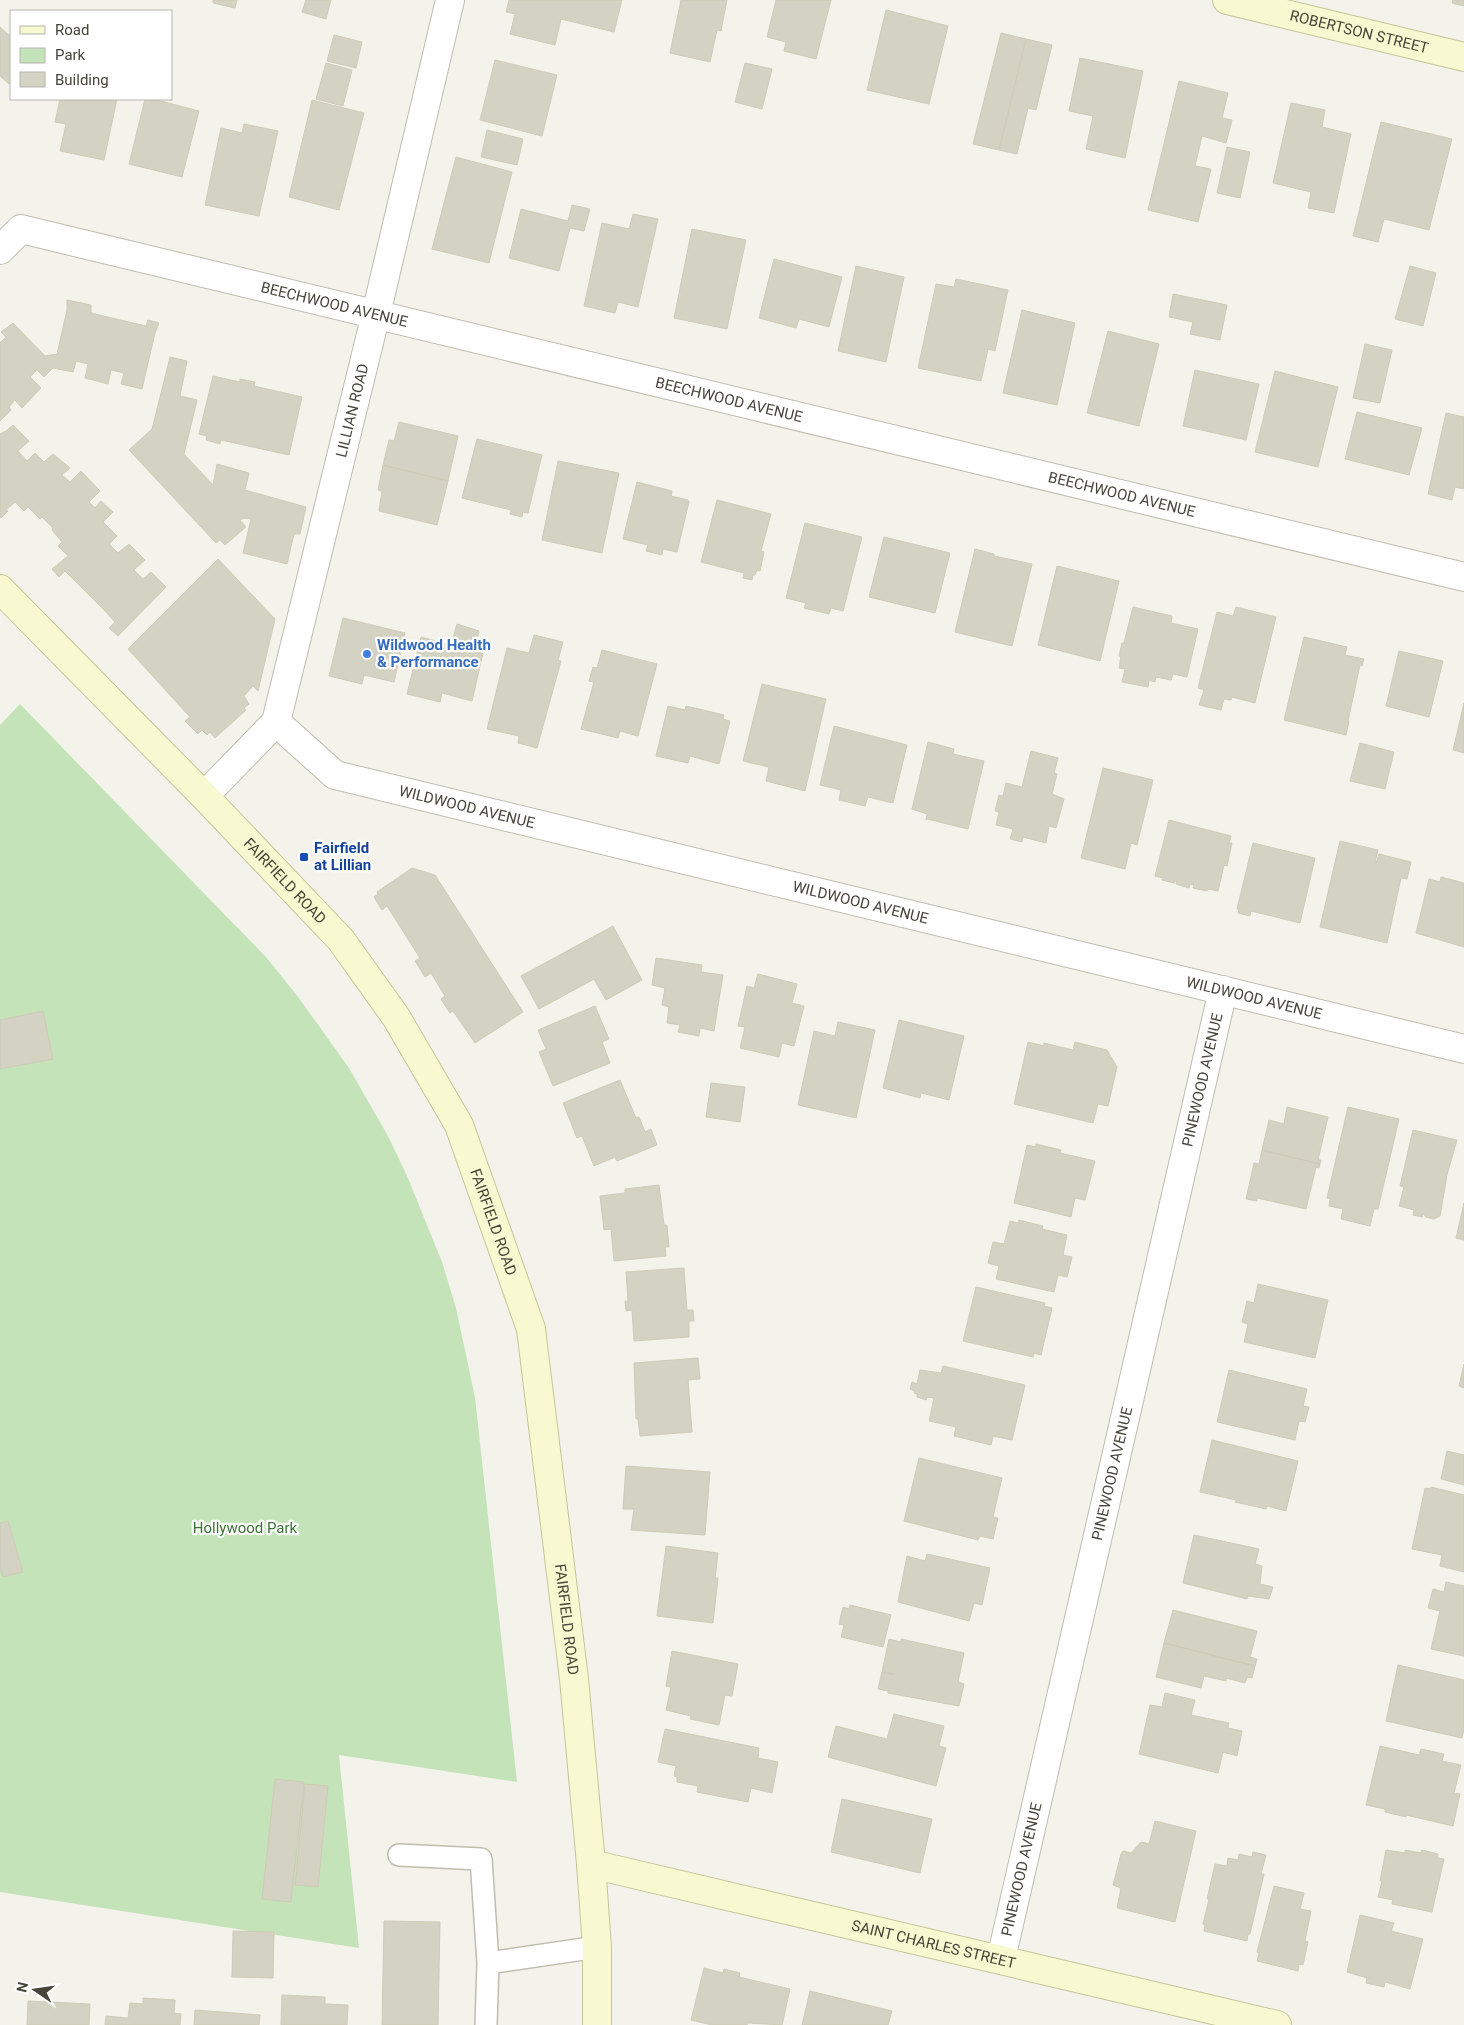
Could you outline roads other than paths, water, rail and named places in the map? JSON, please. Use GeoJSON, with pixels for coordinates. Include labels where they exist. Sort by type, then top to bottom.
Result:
{"type":"FeatureCollection","features":[{"type":"Feature","properties":{"kind":"street","name":"LILLIAN ROAD"},"geometry":{"type":"LineString","coordinates":[[276,722],[376,314],[450,0]]}},
{"type":"Feature","properties":{"kind":"street","name":"ROBERTSON STREET"},"geometry":{"type":"LineString","coordinates":[[1227,0],[1464,56]]}},
{"type":"Feature","properties":{"kind":"street","name":"BEECHWOOD AVENUE"},"geometry":{"type":"LineString","coordinates":[[0,250],[22,229],[1464,577]]}},
{"type":"Feature","properties":{"kind":"street","name":"FAIRFIELD ROAD"},"geometry":{"type":"LineString","coordinates":[[0,589],[204,796],[341,940],[396,1017],[459,1125],[531,1329],[574,1679],[592,1864],[597,1946],[597,2025]]}},
{"type":"Feature","properties":{"kind":"street"},"geometry":{"type":"LineString","coordinates":[[204,796],[276,722]]}},
{"type":"Feature","properties":{"kind":"street","name":"WILDWOOD AVENUE"},"geometry":{"type":"LineString","coordinates":[[276,722],[335,775],[1464,1048]]}},
{"type":"Feature","properties":{"kind":"street","name":"PINEWOOD AVENUE"},"geometry":{"type":"LineString","coordinates":[[1001,1959],[1223,990]]}},
{"type":"Feature","properties":{"kind":"street","name":"SAINT CHARLES STREET"},"geometry":{"type":"LineString","coordinates":[[592,1864],[1277,2025]]}},
{"type":"Feature","properties":{"kind":"lane"},"geometry":{"type":"LineString","coordinates":[[399,1855],[481,1858],[488,1963],[486,2025]]}},
{"type":"Feature","properties":{"kind":"lane"},"geometry":{"type":"LineString","coordinates":[[488,1963],[597,1946]]}},
{"type":"Feature","properties":{"kind":"place","name":"Wildwood Health & Performance"},"geometry":{"type":"Point","coordinates":[367,654]}},
{"type":"Feature","properties":{"kind":"place","name":"Fairfield at Lillian"},"geometry":{"type":"Point","coordinates":[304,857]}},
{"type":"Feature","properties":{"kind":"park label","name":"Hollywood Park"},"geometry":{"type":"Point","coordinates":[245,1528]}}]}
